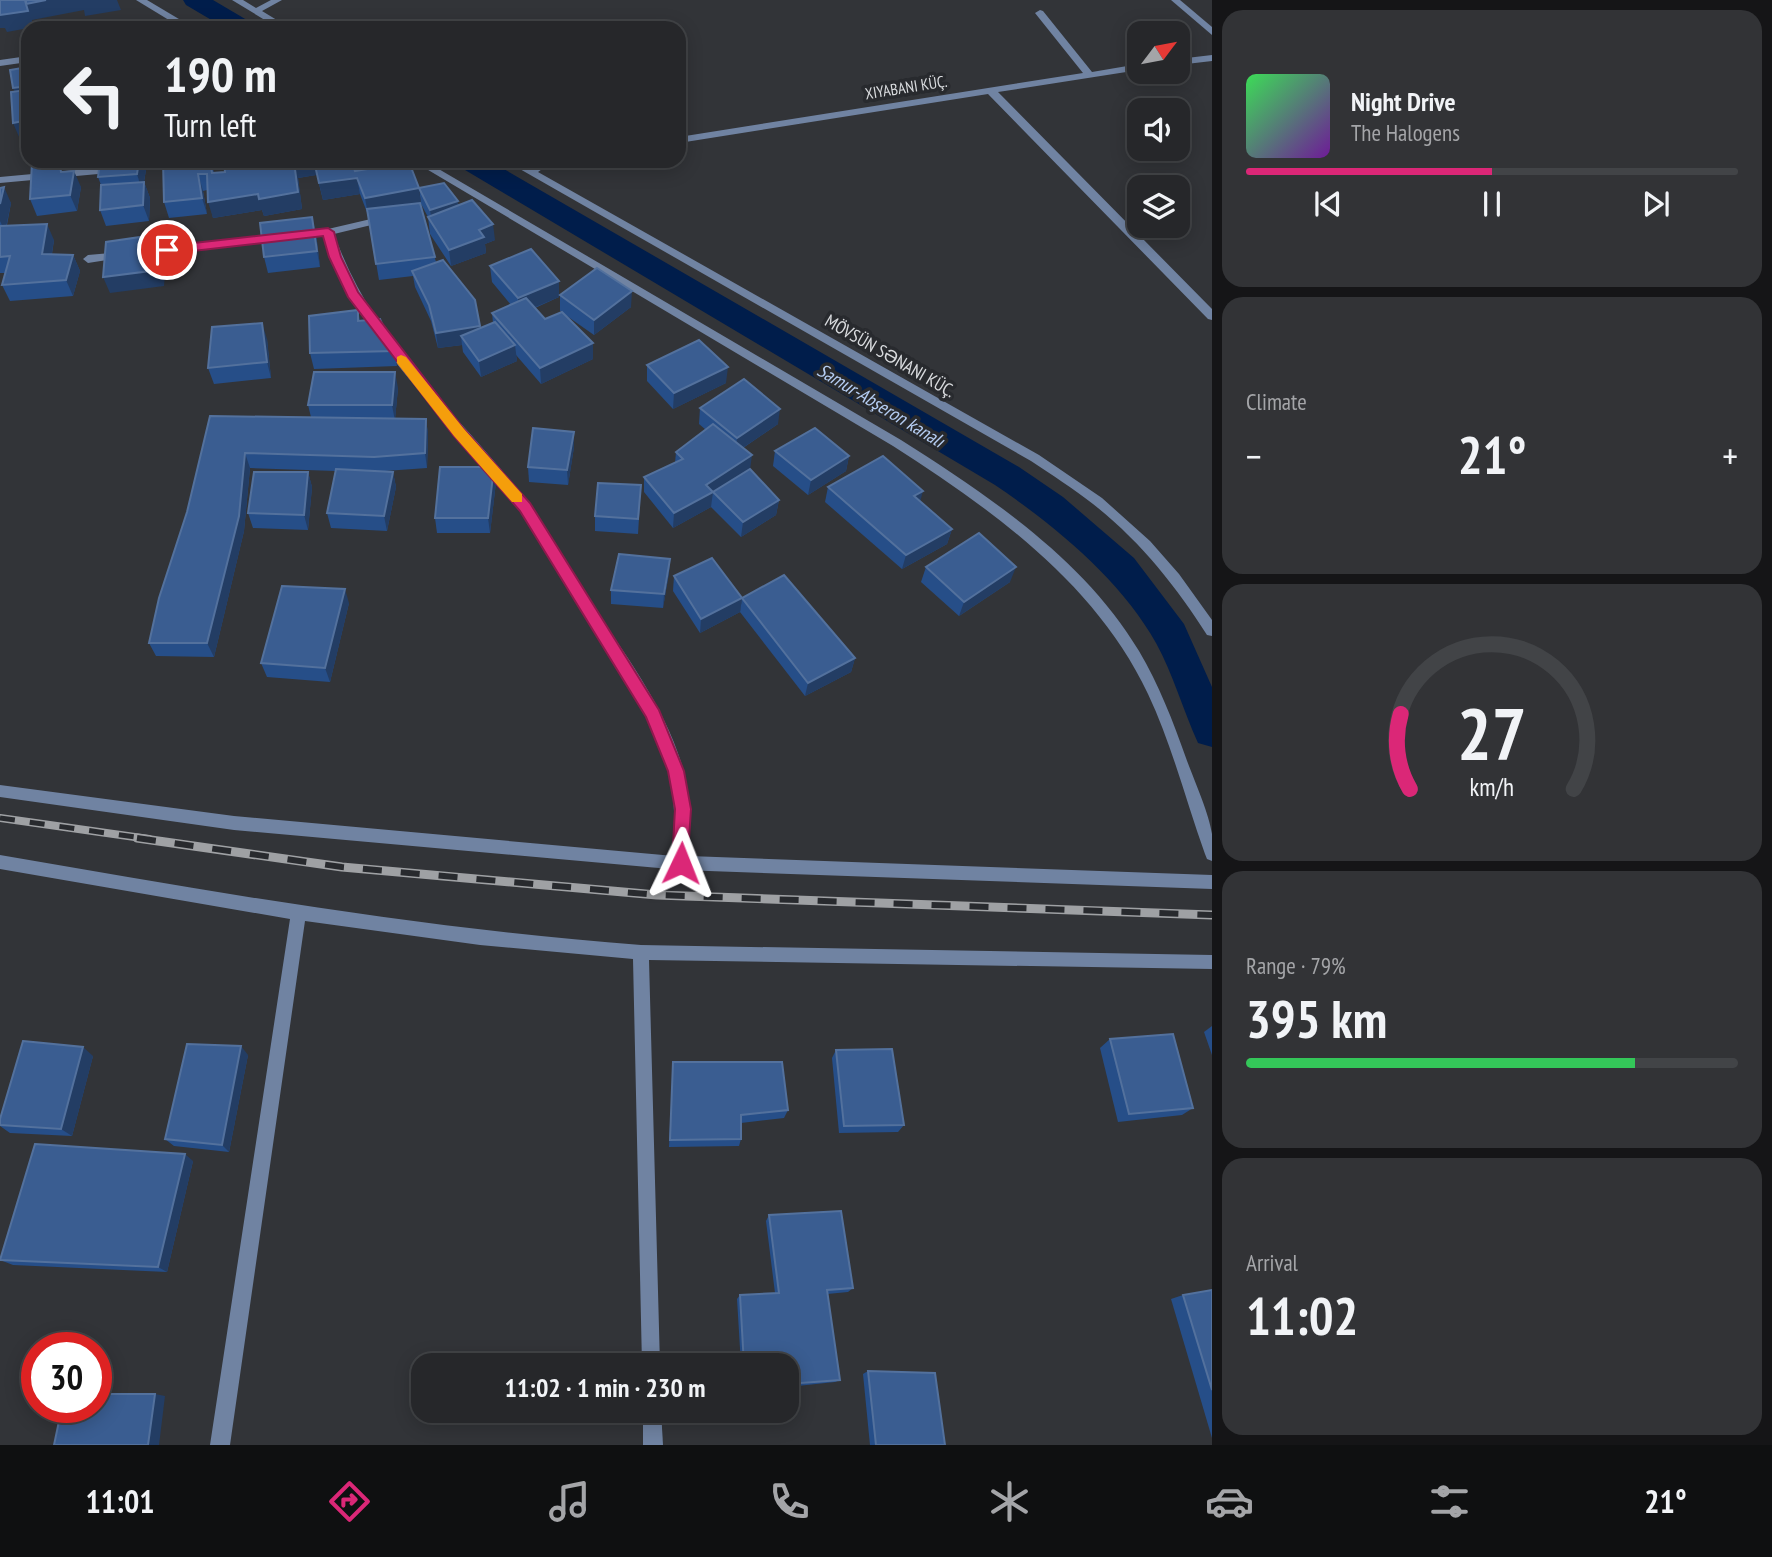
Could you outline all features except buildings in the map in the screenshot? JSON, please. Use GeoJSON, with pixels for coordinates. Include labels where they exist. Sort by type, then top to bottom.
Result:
{"type":"FeatureCollection","features":[{"type":"Feature","properties":{"kind":"street"},"geometry":{"type":"LineString","coordinates":[[140,0],[177,21]]}},
{"type":"Feature","properties":{"kind":"street"},"geometry":{"type":"LineString","coordinates":[[236,0],[273,21]]}},
{"type":"Feature","properties":{"kind":"street"},"geometry":{"type":"LineString","coordinates":[[256,11],[278,0]]}},
{"type":"Feature","properties":{"kind":"street"},"geometry":{"type":"LineString","coordinates":[[1175,0],[1212,32]]}},
{"type":"Feature","properties":{"kind":"street"},"geometry":{"type":"LineString","coordinates":[[1040,13],[1089,74]]}},
{"type":"Feature","properties":{"kind":"street"},"geometry":{"type":"LineString","coordinates":[[1190,61],[1212,58]]}},
{"type":"Feature","properties":{"kind":"street"},"geometry":{"type":"LineString","coordinates":[[0,63],[21,60]]}},
{"type":"Feature","properties":{"kind":"street","name":"XIYABANI KÜÇ."},"geometry":{"type":"LineString","coordinates":[[686,139],[1127,69]]}},
{"type":"Feature","properties":{"kind":"street"},"geometry":{"type":"LineString","coordinates":[[990,90],[1212,316]]}},
{"type":"Feature","properties":{"kind":"street"},"geometry":{"type":"LineString","coordinates":[[0,180],[131,168]]}},
{"type":"Feature","properties":{"kind":"street"},"geometry":{"type":"LineString","coordinates":[[430,168],[897,443],[965,486],[1026,535],[1085,592],[1120,632],[1154,692],[1212,854]]}},
{"type":"Feature","properties":{"kind":"street","name":"MÖVSÜN SƏNANI KÜÇ."},"geometry":{"type":"LineString","coordinates":[[523,168],[1035,458],[1099,502],[1151,552],[1191,597],[1212,631]]}},
{"type":"Feature","properties":{"kind":"street"},"geometry":{"type":"LineString","coordinates":[[530,172],[537,168]]}},
{"type":"Feature","properties":{"kind":"street"},"geometry":{"type":"LineString","coordinates":[[88,258],[328,232],[398,216]]}},
{"type":"Feature","properties":{"kind":"street"},"geometry":{"type":"LineString","coordinates":[[328,232],[335,257],[353,294],[459,433],[525,507],[653,714],[676,771],[683,809],[681,863]]}},
{"type":"Feature","properties":{"kind":"street"},"geometry":{"type":"LineString","coordinates":[[0,790],[234,823],[681,863],[1212,883]]}},
{"type":"Feature","properties":{"kind":"street"},"geometry":{"type":"LineString","coordinates":[[0,862],[299,914],[568,948],[641,953],[1212,962]]}},
{"type":"Feature","properties":{"kind":"street"},"geometry":{"type":"LineString","coordinates":[[220,1445],[299,914]]}},
{"type":"Feature","properties":{"kind":"street"},"geometry":{"type":"LineString","coordinates":[[641,953],[651,1353]]}},
{"type":"Feature","properties":{"kind":"street"},"geometry":{"type":"LineString","coordinates":[[652,1423],[653,1445]]}},
{"type":"Feature","properties":{"kind":"waterway","name":"Samur-Abşeron kanalı"},"geometry":{"type":"LineString","coordinates":[[195,0],[231,21]]}},
{"type":"Feature","properties":{"kind":"waterway","name":"Samur-Abşeron kanalı"},"geometry":{"type":"LineString","coordinates":[[482,168],[1007,476],[1051,506],[1121,568],[1171,635],[1212,731]]}},
{"type":"Feature","properties":{"kind":"railway"},"geometry":{"type":"LineString","coordinates":[[0,818],[149,839]]}},
{"type":"Feature","properties":{"kind":"railway"},"geometry":{"type":"LineString","coordinates":[[137,838],[342,867],[657,895],[1212,915]]}},
{"type":"Feature","properties":{"kind":"slow traffic"},"geometry":{"type":"LineString","coordinates":[[401,360],[459,433],[517,498]]}},
{"type":"Feature","properties":{"kind":"route"},"geometry":{"type":"LineString","coordinates":[[167,250],[328,232],[335,257],[353,294],[459,433],[525,507],[653,714],[676,771],[683,809],[681,863]]}}]}
